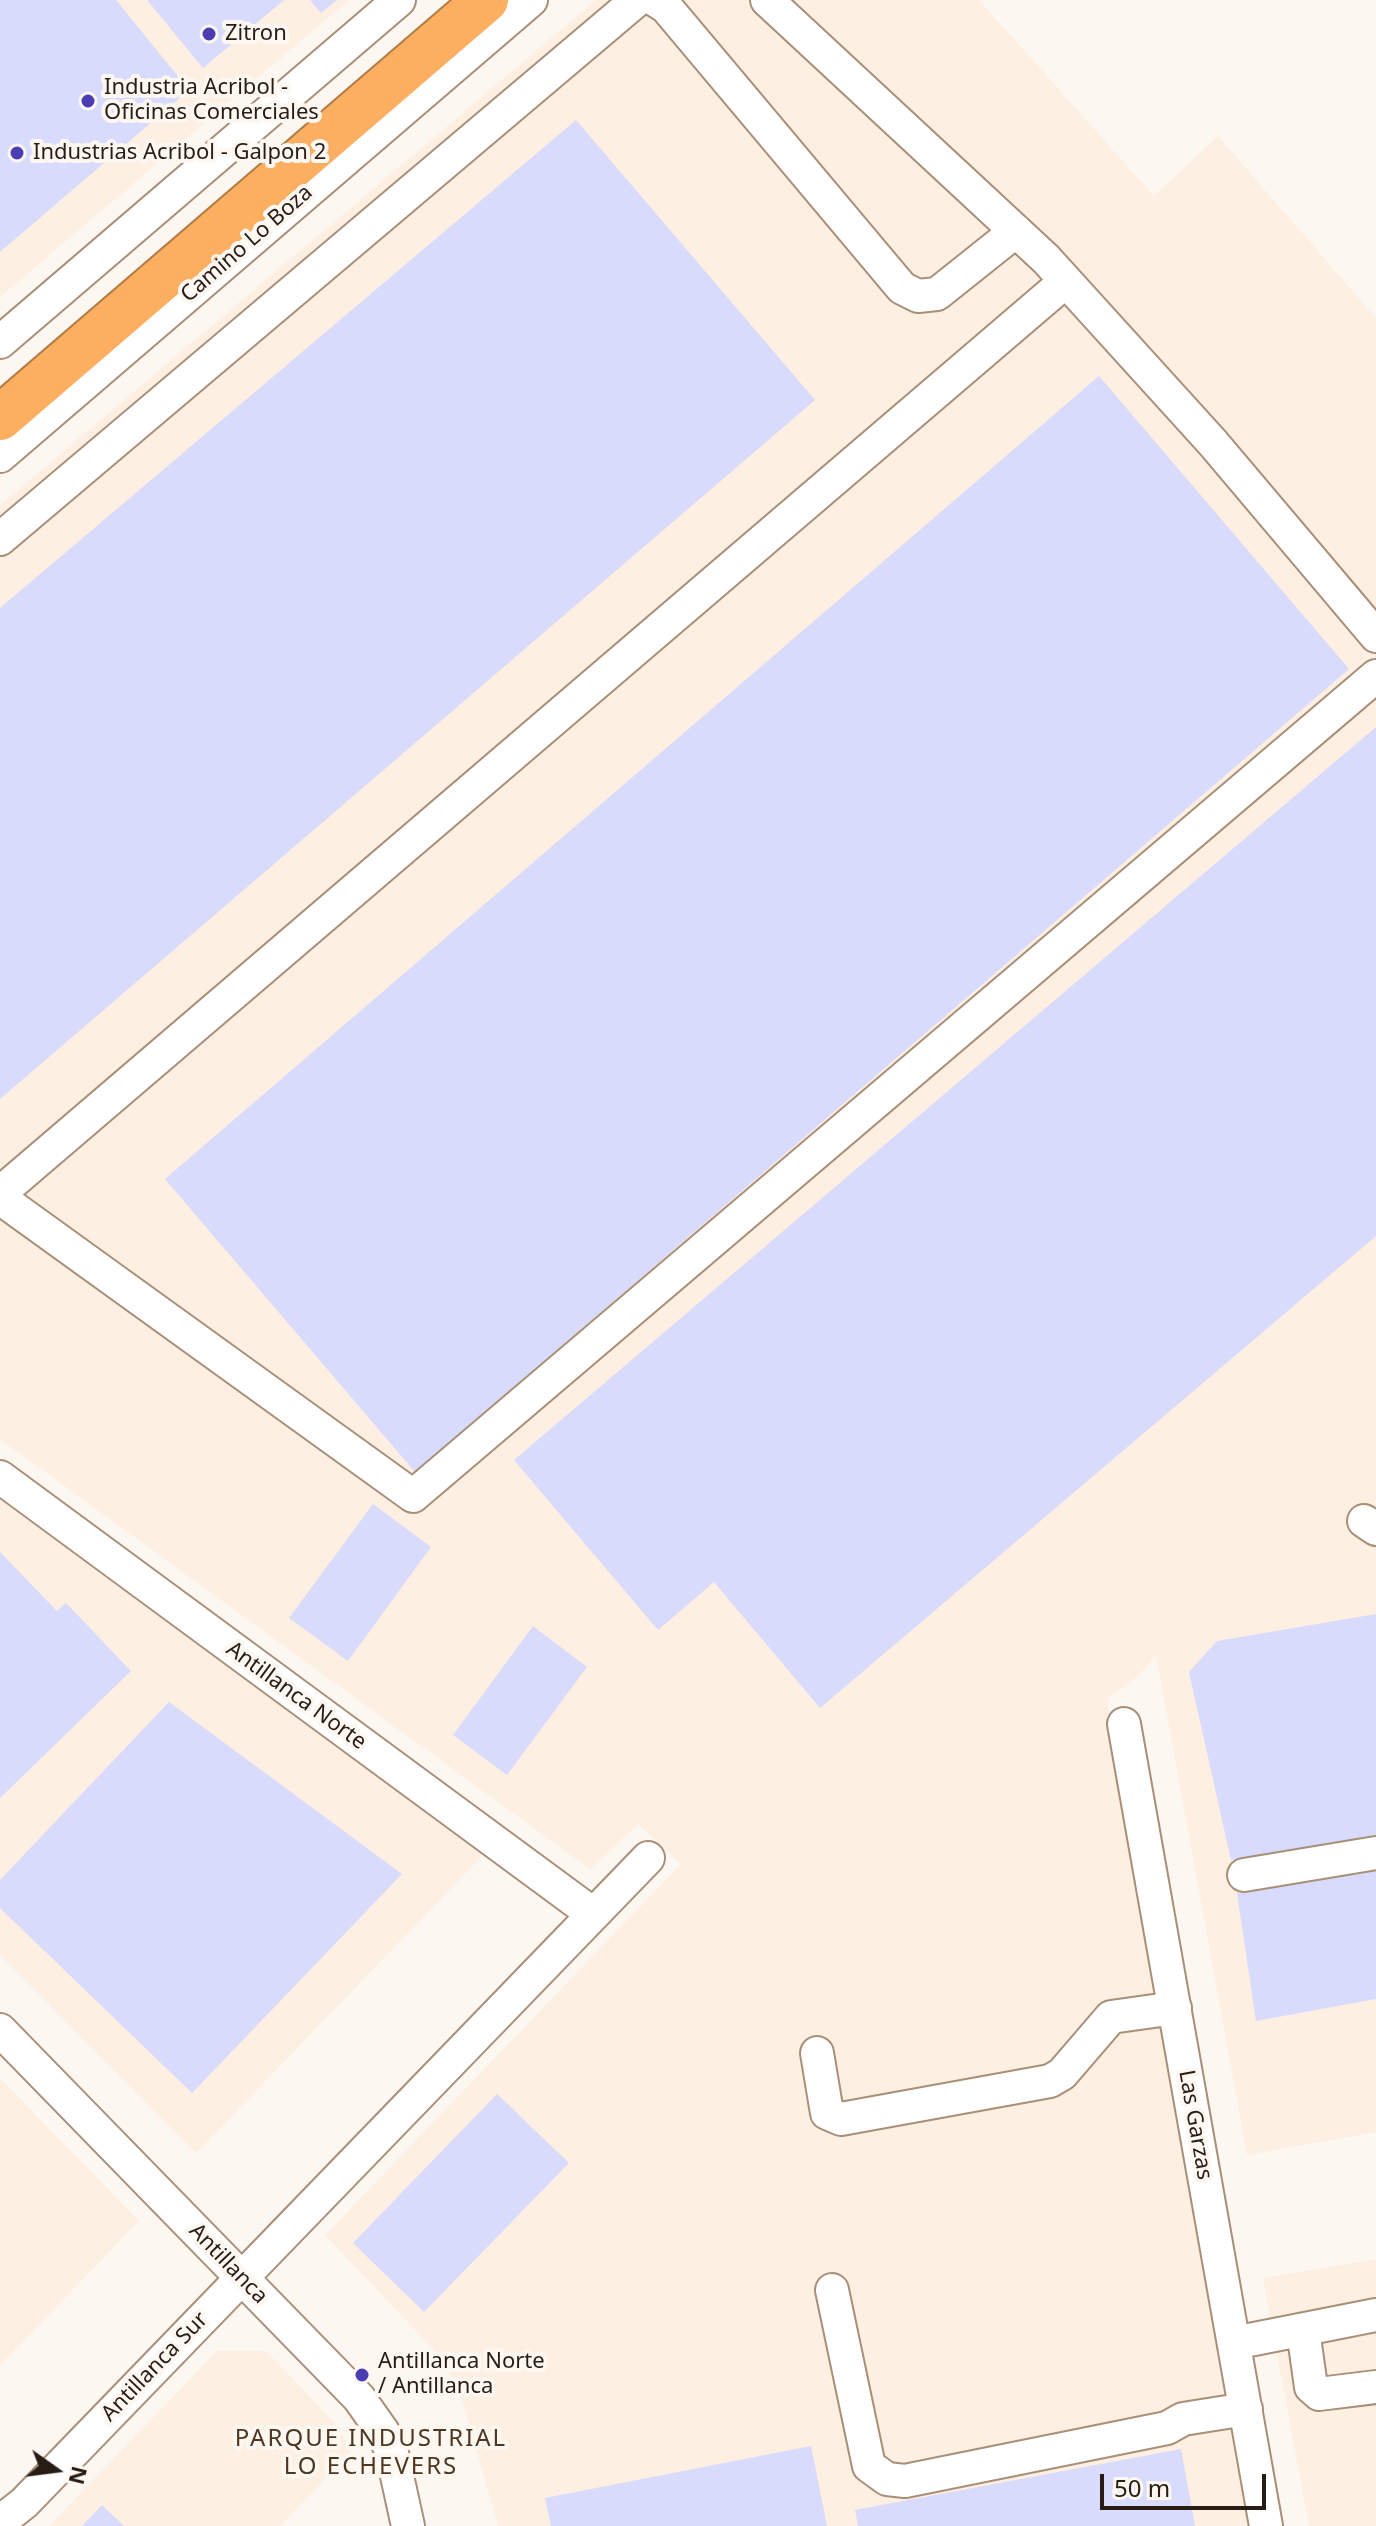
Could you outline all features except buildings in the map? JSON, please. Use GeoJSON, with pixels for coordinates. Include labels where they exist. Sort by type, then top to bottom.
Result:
{"type":"FeatureCollection","features":[{"type":"Feature","properties":{"kind":"highway"},"geometry":{"type":"LineString","coordinates":[[0,379],[442,0]]}},
{"type":"Feature","properties":{"kind":"highway"},"geometry":{"type":"LineString","coordinates":[[0,418],[486,0]]}},
{"type":"Feature","properties":{"kind":"street"},"geometry":{"type":"LineString","coordinates":[[0,342],[399,0]]}},
{"type":"Feature","properties":{"kind":"street","name":"Camino Lo Boza"},"geometry":{"type":"LineString","coordinates":[[0,456],[531,0]]}},
{"type":"Feature","properties":{"kind":"street"},"geometry":{"type":"LineString","coordinates":[[0,539],[637,0]]}},
{"type":"Feature","properties":{"kind":"street"},"geometry":{"type":"LineString","coordinates":[[655,0],[666,7],[902,288],[918,296],[937,294],[1016,231]]}},
{"type":"Feature","properties":{"kind":"street"},"geometry":{"type":"LineString","coordinates":[[767,0],[1066,281],[1213,443],[1376,636]]}},
{"type":"Feature","properties":{"kind":"street"},"geometry":{"type":"LineString","coordinates":[[1066,281],[0,1195],[413,1496],[1376,676]]}},
{"type":"Feature","properties":{"kind":"street","name":"Antillanca Norte"},"geometry":{"type":"LineString","coordinates":[[0,1477],[593,1914]]}},
{"type":"Feature","properties":{"kind":"street","name":"Las Garzas"},"geometry":{"type":"LineString","coordinates":[[1124,1724],[1266,2526]]}},
{"type":"Feature","properties":{"kind":"street"},"geometry":{"type":"LineString","coordinates":[[1244,1875],[1376,1853]]}},
{"type":"Feature","properties":{"kind":"street"},"geometry":{"type":"LineString","coordinates":[[241,2278],[648,1858]]}},
{"type":"Feature","properties":{"kind":"street"},"geometry":{"type":"LineString","coordinates":[[817,2053],[827,2113],[841,2119],[1050,2081],[1062,2074],[1111,2017],[1175,2008]]}},
{"type":"Feature","properties":{"kind":"street","name":"Antillanca"},"geometry":{"type":"LineString","coordinates":[[0,2030],[372,2414],[392,2453],[408,2526]]}},
{"type":"Feature","properties":{"kind":"street","name":"Antillanca Sur"},"geometry":{"type":"LineString","coordinates":[[0,2522],[24,2503],[241,2278]]}},
{"type":"Feature","properties":{"kind":"street"},"geometry":{"type":"LineString","coordinates":[[832,2290],[869,2466],[887,2479],[905,2481],[1167,2428],[1183,2419],[1246,2409]]}},
{"type":"Feature","properties":{"kind":"street"},"geometry":{"type":"LineString","coordinates":[[1234,2343],[1376,2315]]}},
{"type":"Feature","properties":{"kind":"street"},"geometry":{"type":"LineString","coordinates":[[1303,2330],[1311,2387],[1319,2394],[1376,2387]]}},
{"type":"Feature","properties":{"kind":"shaded area"},"geometry":{"type":"Polygon","coordinates":[[[0,0],[349,0],[0,297],[0,0]]]}},
{"type":"Feature","properties":{"kind":"shaded area"},"geometry":{"type":"Polygon","coordinates":[[[596,0],[979,0],[1154,196],[1218,136],[1376,318],[1376,2132],[1247,2155],[1156,1655],[1138,1676],[1107,1699],[1249,2526],[498,2526],[460,2392],[439,2355],[325,2235],[681,1864],[638,1824],[590,1869],[0,1439],[0,505],[596,0]]]}},
{"type":"Feature","properties":{"kind":"shaded area"},"geometry":{"type":"Polygon","coordinates":[[[0,1496],[488,1850],[196,2153],[0,1955],[0,1496]]]}},
{"type":"Feature","properties":{"kind":"shaded area"},"geometry":{"type":"Polygon","coordinates":[[[0,2078],[139,2221],[0,2365],[0,2078]]]}},
{"type":"Feature","properties":{"kind":"shaded area"},"geometry":{"type":"Polygon","coordinates":[[[1376,2259],[1376,2526],[1309,2526],[1263,2278],[1376,2259]]]}},
{"type":"Feature","properties":{"kind":"shaded area"},"geometry":{"type":"Polygon","coordinates":[[[217,2351],[266,2351],[335,2423],[352,2451],[280,2526],[49,2526],[217,2351]]]}},
{"type":"Feature","properties":{"kind":"place","name":"Zitron"},"geometry":{"type":"Point","coordinates":[209,34]}},
{"type":"Feature","properties":{"kind":"place","name":"Industria Acribol - Oficinas Comerciales"},"geometry":{"type":"Point","coordinates":[88,101]}},
{"type":"Feature","properties":{"kind":"place","name":"Industrias Acribol - Galpon 2"},"geometry":{"type":"Point","coordinates":[17,153]}},
{"type":"Feature","properties":{"kind":"place","name":"Antillanca Norte / Antillanca"},"geometry":{"type":"Point","coordinates":[362,2375]}},
{"type":"Feature","properties":{"kind":"district","name":"PARQUE INDUSTRIAL LO ECHEVERS"},"geometry":{"type":"Point","coordinates":[371,2453]}}]}
